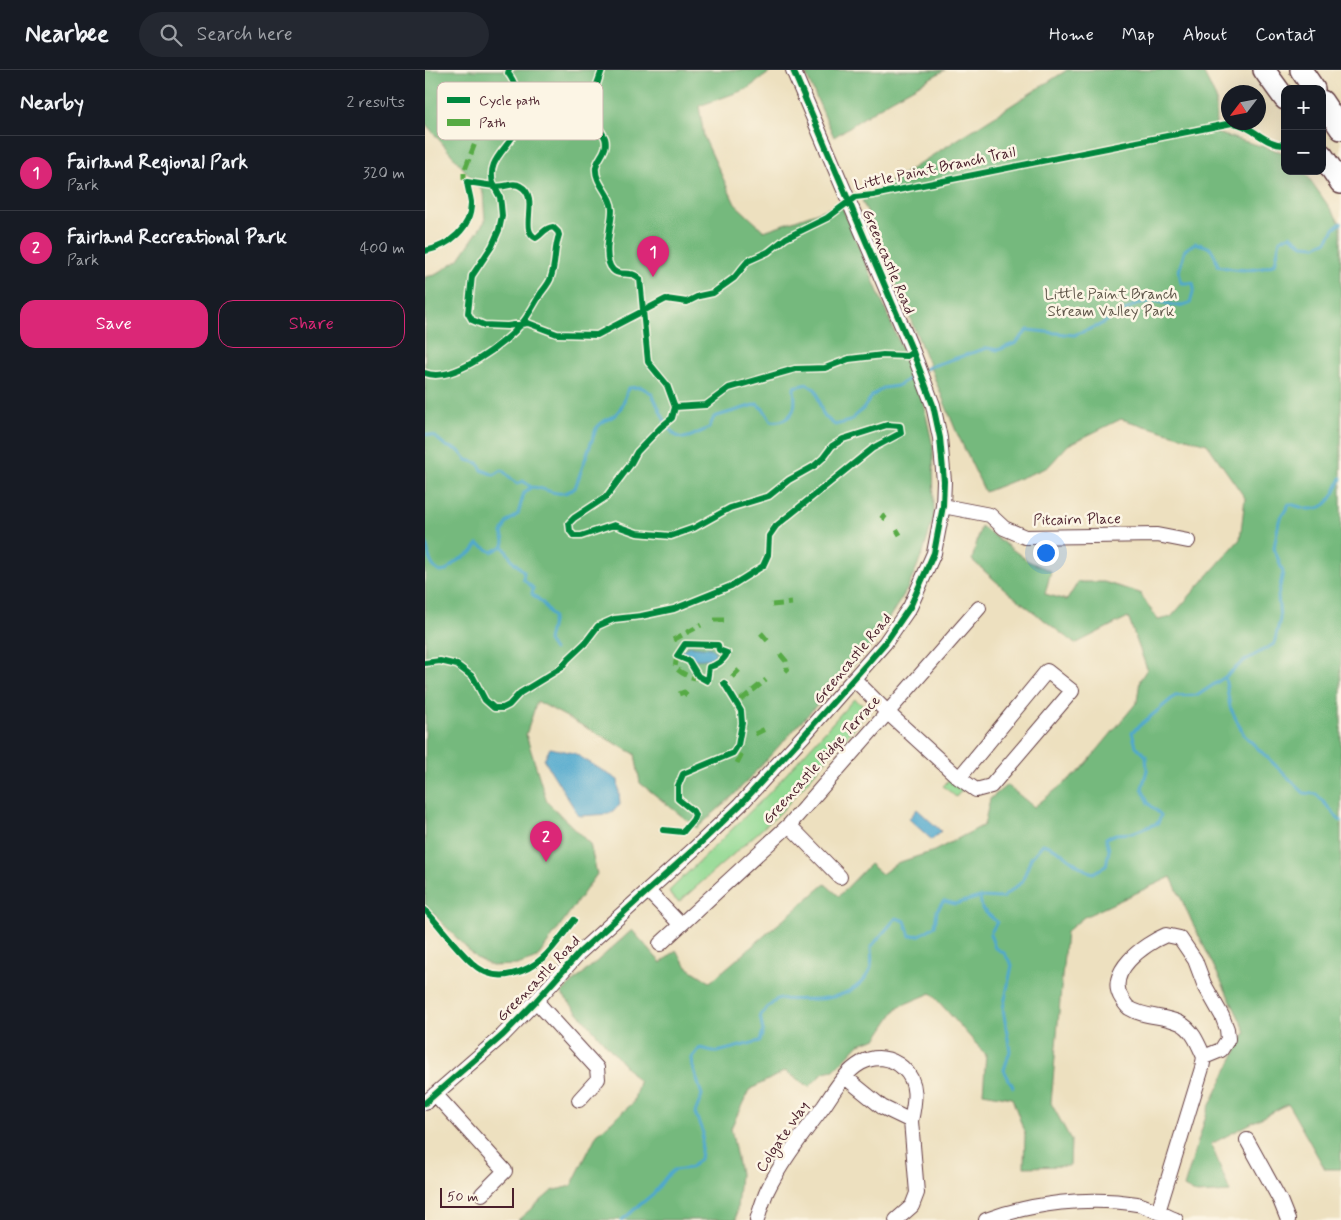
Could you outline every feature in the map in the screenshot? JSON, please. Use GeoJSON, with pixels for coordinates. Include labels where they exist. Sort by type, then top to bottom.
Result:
{"type":"FeatureCollection","features":[{"type":"Feature","properties":{"kind":"highway"},"geometry":{"type":"LineString","coordinates":[[1264,70],[1281,93]]}},
{"type":"Feature","properties":{"kind":"highway"},"geometry":{"type":"LineString","coordinates":[[1301,70],[1311,85]]}},
{"type":"Feature","properties":{"kind":"highway"},"geometry":{"type":"LineString","coordinates":[[1326,107],[1341,129]]}},
{"type":"Feature","properties":{"kind":"highway"},"geometry":{"type":"LineString","coordinates":[[1326,161],[1341,183]]}},
{"type":"Feature","properties":{"kind":"street","name":"Greencastle Road"},"geometry":{"type":"LineString","coordinates":[[430,1098],[503,1035],[537,1001],[580,952],[740,804],[885,643],[910,607],[934,553],[943,506],[943,465],[941,438],[933,405],[793,70]]}},
{"type":"Feature","properties":{"kind":"street","name":"Pitcairn Place"},"geometry":{"type":"LineString","coordinates":[[943,506],[990,515],[1005,528],[1025,537],[1157,535],[1188,541]]}},
{"type":"Feature","properties":{"kind":"street","name":"Greencastle Ridge Terrace"},"geometry":{"type":"LineString","coordinates":[[660,944],[789,824],[979,608]]}},
{"type":"Feature","properties":{"kind":"street"},"geometry":{"type":"LineString","coordinates":[[854,679],[959,778],[976,790],[991,786],[1072,691],[1047,671],[959,778]]}},
{"type":"Feature","properties":{"kind":"street"},"geometry":{"type":"LineString","coordinates":[[789,824],[840,877]]}},
{"type":"Feature","properties":{"kind":"street"},"geometry":{"type":"LineString","coordinates":[[648,891],[680,924]]}},
{"type":"Feature","properties":{"kind":"street"},"geometry":{"type":"LineString","coordinates":[[1158,1212],[1204,1057],[1195,1037],[1181,1023],[1139,1013],[1127,1007],[1119,995],[1117,984],[1120,971],[1141,950],[1155,940],[1166,936],[1180,938],[1195,960],[1204,984],[1227,1029],[1227,1038],[1221,1050],[1204,1057]]}},
{"type":"Feature","properties":{"kind":"street"},"geometry":{"type":"LineString","coordinates":[[537,1001],[597,1068],[598,1079],[579,1100]]}},
{"type":"Feature","properties":{"kind":"street","name":"Colgate Way"},"geometry":{"type":"LineString","coordinates":[[757,1220],[767,1193],[784,1161],[845,1077],[857,1065],[869,1059],[885,1058],[896,1062],[908,1073],[915,1087],[911,1121],[917,1193],[912,1206],[896,1220]]}},
{"type":"Feature","properties":{"kind":"street"},"geometry":{"type":"LineString","coordinates":[[845,1077],[882,1107],[911,1121]]}},
{"type":"Feature","properties":{"kind":"street"},"geometry":{"type":"LineString","coordinates":[[430,1098],[505,1171],[482,1194]]}},
{"type":"Feature","properties":{"kind":"street"},"geometry":{"type":"LineString","coordinates":[[1247,1140],[1280,1200],[1288,1220]]}},
{"type":"Feature","properties":{"kind":"street"},"geometry":{"type":"LineString","coordinates":[[986,1220],[1001,1214],[1047,1204],[1090,1201],[1139,1204],[1176,1220]]}},
{"type":"Feature","properties":{"kind":"green space"},"geometry":{"type":"Polygon","coordinates":[[[425,70],[773,70],[747,89],[699,106],[704,137],[735,204],[764,231],[841,204],[922,397],[933,447],[934,516],[924,550],[908,588],[872,645],[734,795],[697,828],[640,783],[635,754],[537,701],[526,735],[547,802],[590,844],[597,874],[537,958],[517,965],[492,966],[476,958],[425,905],[425,277],[435,275],[459,259],[485,221],[483,192],[439,140],[603,140],[603,82],[437,82],[437,137],[425,123],[425,70]]]}},
{"type":"Feature","properties":{"kind":"green space"},"geometry":{"type":"Polygon","coordinates":[[[804,70],[945,70],[889,101],[834,137],[804,70]]]}},
{"type":"Feature","properties":{"kind":"green space","name":"Little Paint Branch Stream Valley Park"},"geometry":{"type":"Polygon","coordinates":[[[1067,70],[1202,70],[1216,98],[1216,133],[1281,152],[1281,175],[1307,175],[1341,224],[1341,1169],[1325,1169],[1288,1104],[1211,1144],[1230,1192],[1197,1194],[1184,1187],[1208,1109],[1246,1032],[1171,877],[1084,917],[1066,932],[1051,1103],[1071,1140],[1070,1166],[1024,1167],[1025,1134],[1012,1098],[983,1093],[986,1055],[931,993],[898,1007],[877,1038],[859,1044],[834,1070],[824,1072],[809,1087],[785,1071],[749,1090],[731,1128],[740,1174],[736,1220],[518,1220],[552,1191],[571,1186],[597,1134],[633,1103],[639,1082],[561,993],[632,930],[661,963],[676,950],[687,967],[710,982],[825,884],[839,896],[870,864],[882,874],[897,863],[934,851],[984,825],[990,799],[1007,785],[1034,807],[1081,770],[1137,702],[1140,680],[1147,669],[1128,617],[1075,644],[1008,592],[972,560],[981,526],[1028,561],[1051,571],[1045,594],[1067,600],[1078,582],[1104,582],[1140,593],[1158,620],[1171,617],[1240,539],[1245,498],[1207,444],[1121,419],[1068,445],[1048,467],[985,492],[956,431],[862,200],[1067,70]]]}},
{"type":"Feature","properties":{"kind":"green space"},"geometry":{"type":"Polygon","coordinates":[[[854,699],[870,710],[779,814],[679,902],[671,896],[669,891],[769,793],[854,699]]]}},
{"type":"Feature","properties":{"kind":"green space"},"geometry":{"type":"Polygon","coordinates":[[[951,778],[963,789],[956,797],[943,786],[951,778]]]}},
{"type":"Feature","properties":{"kind":"water"},"geometry":{"type":"Polygon","coordinates":[[[690,646],[711,648],[716,653],[711,658],[704,659],[693,659],[683,656],[682,651],[690,646]]]}},
{"type":"Feature","properties":{"kind":"water"},"geometry":{"type":"Polygon","coordinates":[[[550,748],[574,753],[618,780],[620,805],[609,814],[579,816],[544,760],[550,748]]]}},
{"type":"Feature","properties":{"kind":"water"},"geometry":{"type":"Polygon","coordinates":[[[917,809],[941,831],[932,840],[909,819],[917,809]]]}},
{"type":"Feature","properties":{"kind":"waterway"},"geometry":{"type":"LineString","coordinates":[[925,369],[987,348],[998,350],[1016,343],[1028,330],[1074,335],[1098,326],[1136,304],[1155,301],[1178,306],[1190,303],[1194,289],[1193,283],[1181,283],[1179,271],[1185,250],[1195,243],[1209,248],[1215,256],[1218,266],[1240,270],[1254,269],[1275,264],[1280,240],[1290,235],[1303,245],[1316,246],[1327,241],[1334,229],[1341,223]]}},
{"type":"Feature","properties":{"kind":"waterway"},"geometry":{"type":"LineString","coordinates":[[425,540],[431,562],[440,572],[446,571],[455,562],[471,553],[478,544],[492,552],[503,546],[502,533],[507,522],[518,514],[524,493],[531,487],[558,493],[575,488],[596,429],[601,423],[618,412],[628,388],[641,387],[651,393],[672,432],[677,436],[686,438],[709,428],[714,417],[757,404],[764,410],[771,421],[785,419],[791,415],[794,408],[794,387],[807,384],[816,390],[821,410],[830,421],[835,425],[850,421],[863,409],[872,396],[883,388],[897,386],[917,374]]}},
{"type":"Feature","properties":{"kind":"waterway"},"geometry":{"type":"LineString","coordinates":[[425,434],[434,436],[446,446],[458,450],[467,460],[478,463],[482,470],[494,475],[502,470],[517,484],[523,481],[531,487]]}},
{"type":"Feature","properties":{"kind":"waterway"},"geometry":{"type":"LineString","coordinates":[[622,1220],[654,1193],[674,1170],[690,1168],[700,1159],[703,1133],[695,1113],[702,1095],[692,1058],[700,1048],[717,1052],[760,1041],[763,1031],[760,1015],[777,999],[829,998],[853,989],[863,981],[871,968],[871,947],[896,918],[905,921],[910,936],[920,935],[935,926],[937,910],[944,901],[955,904],[980,897],[1002,898],[1022,882],[1031,858],[1043,844],[1057,850],[1080,867],[1093,873],[1106,866],[1109,850],[1106,838],[1116,834],[1132,833],[1158,823],[1161,815],[1148,803],[1142,788],[1147,770],[1146,756],[1136,746],[1132,732],[1175,696],[1198,695],[1225,677],[1244,661],[1274,644],[1280,619],[1278,596],[1283,572],[1274,548],[1279,521],[1289,504],[1309,509],[1322,507],[1334,495],[1341,478]]}},
{"type":"Feature","properties":{"kind":"waterway"},"geometry":{"type":"LineString","coordinates":[[503,546],[513,561],[524,572],[523,579],[533,588],[532,594],[542,602],[553,617],[548,641],[554,650]]}},
{"type":"Feature","properties":{"kind":"waterway"},"geometry":{"type":"LineString","coordinates":[[1225,677],[1230,707],[1244,735],[1304,793],[1316,794],[1341,821]]}},
{"type":"Feature","properties":{"kind":"waterway"},"geometry":{"type":"LineString","coordinates":[[980,897],[982,909],[997,922],[990,934],[995,948],[1004,953],[1012,965],[1003,1009],[1010,1051],[1004,1070],[1013,1087]]}},
{"type":"Feature","properties":{"kind":"marked path"},"geometry":{"type":"LineString","coordinates":[[467,182],[464,178],[464,172],[476,140]]}},
{"type":"Feature","properties":{"kind":"marked path"},"geometry":{"type":"LineString","coordinates":[[881,515],[886,519]]}},
{"type":"Feature","properties":{"kind":"marked path"},"geometry":{"type":"LineString","coordinates":[[897,530],[900,535]]}},
{"type":"Feature","properties":{"kind":"marked path"},"geometry":{"type":"LineString","coordinates":[[772,605],[792,603]]}},
{"type":"Feature","properties":{"kind":"marked path"},"geometry":{"type":"LineString","coordinates":[[714,620],[725,620]]}},
{"type":"Feature","properties":{"kind":"marked path"},"geometry":{"type":"LineString","coordinates":[[673,640],[701,625]]}},
{"type":"Feature","properties":{"kind":"marked path"},"geometry":{"type":"LineString","coordinates":[[761,633],[768,641]]}},
{"type":"Feature","properties":{"kind":"marked path"},"geometry":{"type":"LineString","coordinates":[[780,654],[786,661],[789,671]]}},
{"type":"Feature","properties":{"kind":"marked path"},"geometry":{"type":"LineString","coordinates":[[677,656],[675,667],[686,675],[698,678]]}},
{"type":"Feature","properties":{"kind":"marked path"},"geometry":{"type":"LineString","coordinates":[[732,677],[741,668]]}},
{"type":"Feature","properties":{"kind":"marked path"},"geometry":{"type":"LineString","coordinates":[[741,700],[766,680]]}},
{"type":"Feature","properties":{"kind":"marked path"},"geometry":{"type":"LineString","coordinates":[[679,694],[684,692],[689,697]]}},
{"type":"Feature","properties":{"kind":"marked path"},"geometry":{"type":"LineString","coordinates":[[755,734],[767,728]]}},
{"type":"Feature","properties":{"kind":"marked path"},"geometry":{"type":"LineString","coordinates":[[737,763],[743,751]]}},
{"type":"Feature","properties":{"kind":"cycle path"},"geometry":{"type":"LineString","coordinates":[[509,70],[508,73],[513,82]]}},
{"type":"Feature","properties":{"kind":"cycle path"},"geometry":{"type":"LineString","coordinates":[[598,82],[602,70]]}},
{"type":"Feature","properties":{"kind":"cycle path","name":"Little Paint Branch Trail"},"geometry":{"type":"LineString","coordinates":[[425,1103],[503,1035],[580,952],[740,805],[885,643],[910,607],[934,553],[943,506],[944,481],[940,438],[933,405],[913,352],[793,70]]}},
{"type":"Feature","properties":{"kind":"cycle path","name":"Little Paint Branch Trail"},"geometry":{"type":"LineString","coordinates":[[425,251],[434,249],[450,240],[463,228],[468,220],[471,202],[467,182],[494,186],[500,197],[502,216],[499,230],[492,246],[472,276],[468,313],[472,320],[484,325],[507,326],[528,323],[557,334],[597,335],[666,299],[687,302],[699,296],[713,293],[734,278],[748,261],[768,252],[786,238],[827,218],[855,197],[873,195],[1232,123],[1239,124],[1271,142],[1281,144]]}},
{"type":"Feature","properties":{"kind":"cycle path"},"geometry":{"type":"LineString","coordinates":[[603,135],[606,146],[597,163],[596,173],[609,199],[612,210],[607,250],[608,258],[615,272],[633,274],[640,279],[648,362],[667,385],[675,407],[706,405],[729,388],[795,369],[825,368],[849,359],[883,355],[907,356],[913,352]]}},
{"type":"Feature","properties":{"kind":"cycle path"},"geometry":{"type":"LineString","coordinates":[[425,373],[436,375],[449,373],[464,367],[505,340],[526,319],[553,272],[558,232],[553,227],[536,238],[531,234],[529,228],[530,205],[526,191],[517,185],[494,186],[492,177],[494,163],[511,140]]}},
{"type":"Feature","properties":{"kind":"cycle path"},"geometry":{"type":"LineString","coordinates":[[425,663],[440,661],[457,665],[473,677],[485,700],[494,708],[503,708],[509,705],[520,693],[561,668],[598,626],[614,619],[674,609],[731,586],[763,566],[768,555],[769,536],[776,526],[873,448],[901,433],[900,426],[887,425],[843,439],[832,446],[814,466],[789,480],[769,496],[730,508],[694,528],[671,536],[637,533],[614,525],[581,536],[574,536],[570,531],[569,523],[606,497],[630,465],[637,452],[672,418],[675,407]]}},
{"type":"Feature","properties":{"kind":"cycle path"},"geometry":{"type":"LineString","coordinates":[[685,644],[718,645],[719,650],[727,653],[719,662],[709,667],[707,681],[698,676],[689,661],[677,656],[685,644]]}},
{"type":"Feature","properties":{"kind":"cycle path"},"geometry":{"type":"LineString","coordinates":[[663,830],[683,832],[695,815],[693,811],[678,799],[678,786],[683,774],[733,753],[738,745],[742,723],[741,711],[724,683]]}},
{"type":"Feature","properties":{"kind":"cycle path"},"geometry":{"type":"LineString","coordinates":[[425,910],[459,950],[476,966],[485,972],[501,976],[523,971],[540,960],[554,946],[574,920]]}},
{"type":"Feature","properties":{"kind":"place","name":"Fairland Regional Park"},"geometry":{"type":"Point","coordinates":[653,277]}},
{"type":"Feature","properties":{"kind":"place","name":"Fairland Recreational Park"},"geometry":{"type":"Point","coordinates":[546,862]}}]}
